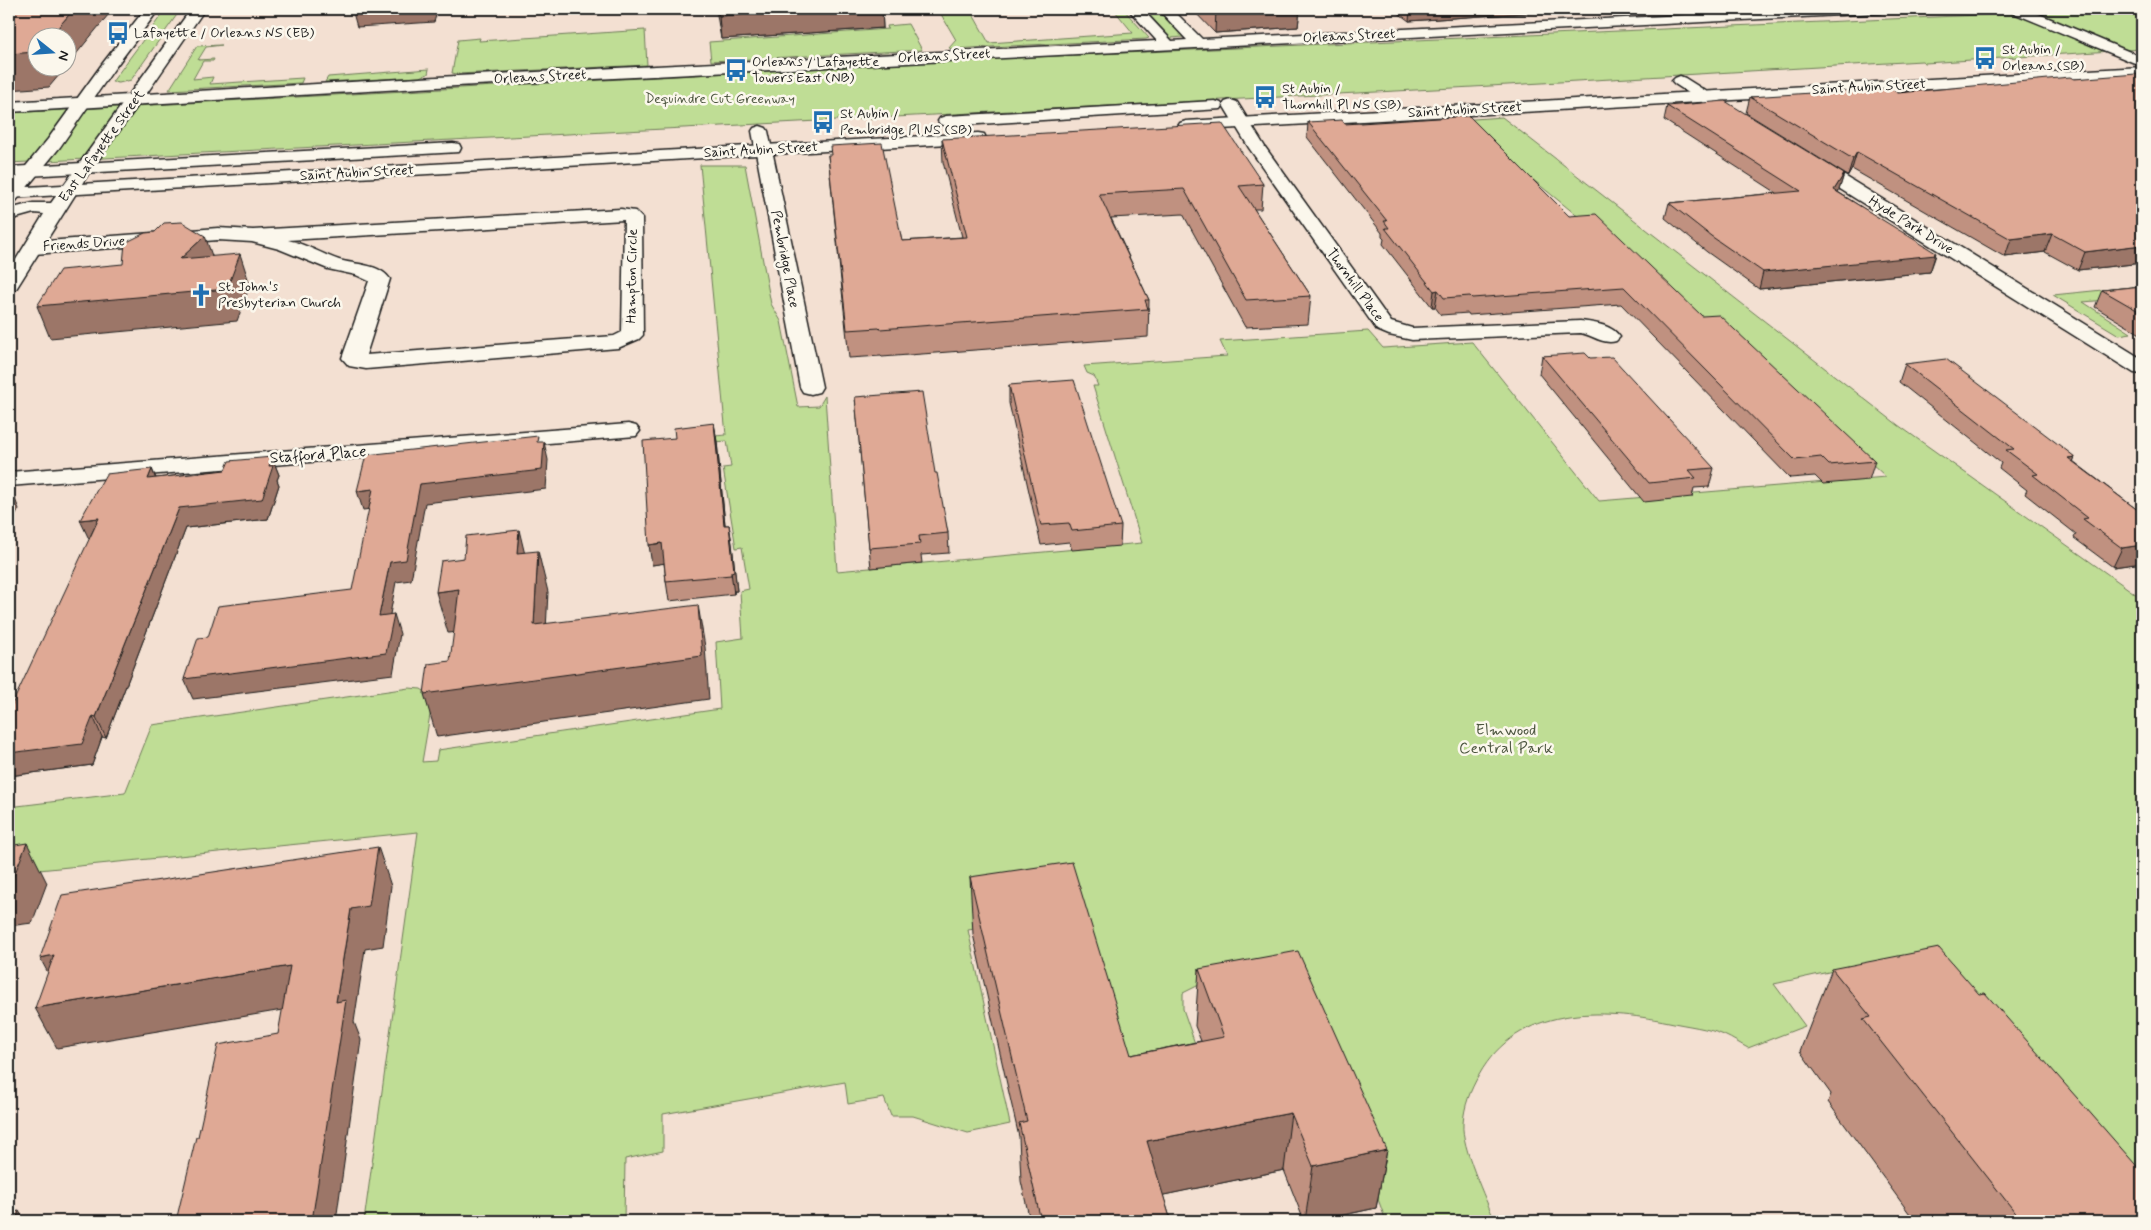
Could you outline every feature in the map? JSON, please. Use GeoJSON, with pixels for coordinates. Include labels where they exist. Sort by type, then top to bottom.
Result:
{"type":"FeatureCollection","features":[{"type":"Feature","properties":{"kind":"street"},"geometry":{"type":"LineString","coordinates":[[10,194],[32,171],[152,9]]}},
{"type":"Feature","properties":{"kind":"street","name":"East Lafayette Street"},"geometry":{"type":"LineString","coordinates":[[9,285],[83,169],[151,78],[198,9]]}},
{"type":"Feature","properties":{"kind":"street"},"geometry":{"type":"LineString","coordinates":[[1135,9],[1168,45]]}},
{"type":"Feature","properties":{"kind":"street"},"geometry":{"type":"LineString","coordinates":[[1165,9],[1198,43]]}},
{"type":"Feature","properties":{"kind":"street"},"geometry":{"type":"LineString","coordinates":[[1571,9],[1595,23]]}},
{"type":"Feature","properties":{"kind":"street","name":"Orleans Street"},"geometry":{"type":"LineString","coordinates":[[9,106],[437,82],[1880,9]]}},
{"type":"Feature","properties":{"kind":"street"},"geometry":{"type":"LineString","coordinates":[[2016,9],[2044,20],[2100,52],[2138,58]]}},
{"type":"Feature","properties":{"kind":"street"},"geometry":{"type":"LineString","coordinates":[[1550,14],[1567,25]]}},
{"type":"Feature","properties":{"kind":"street","name":"Saint Aubin Street"},"geometry":{"type":"LineString","coordinates":[[932,122],[1240,111],[1707,88],[2142,72]]}},
{"type":"Feature","properties":{"kind":"street"},"geometry":{"type":"LineString","coordinates":[[95,84],[127,86],[151,78]]}},
{"type":"Feature","properties":{"kind":"street"},"geometry":{"type":"LineString","coordinates":[[1661,82],[1680,81],[1707,88],[1761,132]]}},
{"type":"Feature","properties":{"kind":"street","name":"Saint Aubin Street"},"geometry":{"type":"LineString","coordinates":[[1174,127],[1240,111]]}},
{"type":"Feature","properties":{"kind":"street","name":"Thornhill Place"},"geometry":{"type":"LineString","coordinates":[[1240,111],[1257,148],[1384,326],[1396,331],[1412,334],[1580,327],[1595,329],[1609,337]]}},
{"type":"Feature","properties":{"kind":"street","name":"Saint Aubin Street"},"geometry":{"type":"LineString","coordinates":[[761,140],[777,130]]}},
{"type":"Feature","properties":{"kind":"street","name":"Saint Aubin Street"},"geometry":{"type":"LineString","coordinates":[[740,132],[761,140]]}},
{"type":"Feature","properties":{"kind":"street","name":"Saint Aubin Street"},"geometry":{"type":"LineString","coordinates":[[10,194],[761,140],[996,137]]}},
{"type":"Feature","properties":{"kind":"street","name":"Pembridge Place"},"geometry":{"type":"LineString","coordinates":[[761,140],[811,387]]}},
{"type":"Feature","properties":{"kind":"street","name":"Saint Aubin Street"},"geometry":{"type":"LineString","coordinates":[[9,172],[471,147]]}},
{"type":"Feature","properties":{"kind":"street","name":"Hyde Park Drive"},"geometry":{"type":"LineString","coordinates":[[1798,155],[2142,368]]}},
{"type":"Feature","properties":{"kind":"street"},"geometry":{"type":"LineString","coordinates":[[135,185],[132,179],[134,175],[153,164]]}},
{"type":"Feature","properties":{"kind":"street"},"geometry":{"type":"LineString","coordinates":[[9,215],[33,208],[56,209]]}},
{"type":"Feature","properties":{"kind":"street","name":"Hampton Circle"},"geometry":{"type":"LineString","coordinates":[[629,215],[633,218],[632,334],[618,342],[357,361],[353,358],[380,279],[362,270],[335,265],[286,244],[253,236],[629,215]]}},
{"type":"Feature","properties":{"kind":"street","name":"Friends Drive"},"geometry":{"type":"LineString","coordinates":[[34,248],[218,234],[253,236]]}},
{"type":"Feature","properties":{"kind":"street","name":"Stafford Place"},"geometry":{"type":"LineString","coordinates":[[9,479],[628,431]]}},
{"type":"Feature","properties":{"kind":"green space"},"geometry":{"type":"Polygon","coordinates":[[[166,9],[181,9],[131,80],[119,83],[112,82],[166,9]]]}},
{"type":"Feature","properties":{"kind":"green space"},"geometry":{"type":"Polygon","coordinates":[[[938,9],[981,9],[971,11],[989,43],[1133,33],[1115,11],[1125,11],[1149,38],[952,49],[949,48],[956,40],[938,9]]]}},
{"type":"Feature","properties":{"kind":"green space"},"geometry":{"type":"Polygon","coordinates":[[[1144,9],[1156,9],[1184,37],[1171,38],[1144,9]]]}},
{"type":"Feature","properties":{"kind":"green space","name":"Dequindre Cut Greenway"},"geometry":{"type":"Polygon","coordinates":[[[2142,9],[2142,49],[1925,63],[1922,61],[1473,87],[9,163],[9,113],[965,60],[2142,9]]]}},
{"type":"Feature","properties":{"kind":"green space"},"geometry":{"type":"Polygon","coordinates":[[[908,24],[922,50],[711,61],[709,42],[888,29],[887,26],[908,24]]]}},
{"type":"Feature","properties":{"kind":"green space"},"geometry":{"type":"Polygon","coordinates":[[[645,30],[647,65],[452,73],[458,40],[480,38],[479,41],[645,30]]]}},
{"type":"Feature","properties":{"kind":"green space"},"geometry":{"type":"Polygon","coordinates":[[[222,45],[206,47],[198,60],[214,59],[213,61],[203,61],[193,79],[213,77],[210,84],[303,78],[301,83],[169,90],[197,46],[222,45]]]}},
{"type":"Feature","properties":{"kind":"green space"},"geometry":{"type":"Polygon","coordinates":[[[429,69],[428,74],[420,77],[325,82],[328,77],[429,69]]]}},
{"type":"Feature","properties":{"kind":"green space","name":"Elmwood Central Park"},"geometry":{"type":"Polygon","coordinates":[[[1502,117],[1898,425],[2137,595],[2142,594],[2142,1221],[1865,964],[1774,984],[1805,1026],[1748,1048],[1718,1033],[1697,1027],[1643,1017],[1616,1015],[1589,1014],[1563,1017],[1538,1024],[1516,1035],[1496,1052],[1479,1075],[1468,1099],[1463,1124],[1463,1134],[1470,1159],[1495,1221],[1418,1221],[1416,1217],[1398,1221],[1386,1221],[1357,1142],[1205,982],[1183,993],[1183,1009],[1211,1090],[1143,1101],[1012,923],[968,930],[1010,1124],[968,1133],[913,1116],[891,1116],[884,1098],[848,1104],[845,1082],[663,1114],[663,1151],[625,1159],[624,1221],[364,1221],[418,832],[9,873],[9,807],[125,793],[152,725],[409,688],[421,689],[433,697],[422,762],[436,761],[438,750],[720,709],[716,642],[743,638],[740,591],[749,589],[742,547],[736,548],[723,468],[731,467],[727,441],[675,445],[703,437],[726,435],[700,165],[745,165],[771,304],[781,321],[798,407],[819,406],[825,396],[837,571],[1142,543],[1093,386],[1098,386],[1094,376],[1087,373],[1084,366],[1227,356],[1220,341],[1368,331],[1383,348],[1472,342],[1599,501],[1886,477],[1815,410],[1460,120],[1502,117]]]}},
{"type":"Feature","properties":{"kind":"green space"},"geometry":{"type":"Polygon","coordinates":[[[2142,286],[2142,297],[2083,302],[2131,333],[2119,335],[2053,295],[2142,286]]]}},
{"type":"Feature","properties":{"kind":"building"},"geometry":{"type":"Polygon","coordinates":[[[9,9],[74,9],[58,28],[28,28],[28,53],[9,54],[9,9]]]}},
{"type":"Feature","properties":{"kind":"building"},"geometry":{"type":"Polygon","coordinates":[[[717,9],[834,9],[719,16],[717,9]]]}},
{"type":"Feature","properties":{"kind":"building"},"geometry":{"type":"Polygon","coordinates":[[[2136,74],[2142,77],[2142,245],[2085,252],[2052,234],[2011,239],[1857,152],[1853,159],[1750,97],[1889,88],[1898,93],[2070,77],[2074,79],[2136,74]]]}},
{"type":"Feature","properties":{"kind":"building"},"geometry":{"type":"Polygon","coordinates":[[[1725,101],[1844,174],[1834,190],[1936,253],[1934,254],[1936,255],[1763,272],[1711,236],[1669,203],[1801,191],[1667,106],[1725,101]]]}},
{"type":"Feature","properties":{"kind":"building"},"geometry":{"type":"Polygon","coordinates":[[[1469,116],[1569,216],[1596,214],[1702,316],[1719,315],[1875,461],[1829,465],[1821,457],[1795,460],[1624,287],[1472,298],[1470,296],[1444,298],[1438,290],[1434,291],[1385,228],[1389,228],[1384,221],[1387,221],[1308,122],[1342,120],[1345,124],[1469,116]]]}},
{"type":"Feature","properties":{"kind":"building"},"geometry":{"type":"Polygon","coordinates":[[[1222,123],[1263,184],[1239,186],[1311,296],[1246,300],[1184,189],[1099,194],[1149,300],[1145,300],[1148,309],[847,330],[828,155],[831,155],[830,146],[882,143],[902,241],[967,237],[942,139],[1222,123]]]}},
{"type":"Feature","properties":{"kind":"building"},"geometry":{"type":"Polygon","coordinates":[[[182,222],[205,236],[180,259],[240,254],[227,289],[37,306],[60,270],[123,264],[125,243],[145,233],[155,232],[164,223],[182,222]]]}},
{"type":"Feature","properties":{"kind":"building"},"geometry":{"type":"Polygon","coordinates":[[[2142,286],[2142,313],[2102,290],[2142,286]]]}},
{"type":"Feature","properties":{"kind":"building"},"geometry":{"type":"Polygon","coordinates":[[[1585,353],[1590,358],[1612,357],[1714,468],[1689,470],[1696,478],[1649,483],[1542,356],[1585,353]]]}},
{"type":"Feature","properties":{"kind":"building"},"geometry":{"type":"Polygon","coordinates":[[[1946,359],[2075,457],[2068,458],[2139,511],[2142,510],[2142,545],[2122,548],[2083,519],[2088,518],[2033,475],[2038,474],[2006,450],[2014,449],[1905,364],[1946,359]]]}},
{"type":"Feature","properties":{"kind":"building"},"geometry":{"type":"Polygon","coordinates":[[[1074,380],[1121,526],[1072,531],[1069,523],[1041,525],[1009,385],[1074,380]]]}},
{"type":"Feature","properties":{"kind":"building"},"geometry":{"type":"Polygon","coordinates":[[[922,392],[935,473],[937,473],[948,533],[919,536],[920,544],[869,548],[855,397],[922,392]]]}},
{"type":"Feature","properties":{"kind":"building"},"geometry":{"type":"Polygon","coordinates":[[[714,423],[724,525],[729,525],[734,571],[731,572],[731,575],[666,581],[662,543],[649,545],[643,441],[675,438],[674,428],[714,423]]]}},
{"type":"Feature","properties":{"kind":"building"},"geometry":{"type":"Polygon","coordinates":[[[538,436],[537,442],[544,442],[542,470],[420,484],[406,560],[390,562],[379,616],[394,614],[386,653],[184,679],[198,638],[208,637],[218,606],[352,590],[373,489],[357,491],[366,455],[538,436]]]}},
{"type":"Feature","properties":{"kind":"building"},"geometry":{"type":"Polygon","coordinates":[[[272,457],[269,466],[273,466],[262,499],[179,508],[96,717],[93,716],[82,744],[9,753],[9,711],[99,518],[80,520],[106,474],[152,469],[148,479],[225,470],[229,461],[272,457]]]}},
{"type":"Feature","properties":{"kind":"building"},"geometry":{"type":"Polygon","coordinates":[[[519,530],[517,553],[538,551],[534,625],[698,605],[702,656],[424,694],[428,664],[450,661],[455,622],[459,589],[436,592],[441,561],[464,558],[466,536],[519,530]]]}},
{"type":"Feature","properties":{"kind":"building"},"geometry":{"type":"Polygon","coordinates":[[[27,843],[11,883],[9,883],[9,846],[27,843]]]}},
{"type":"Feature","properties":{"kind":"building"},"geometry":{"type":"Polygon","coordinates":[[[378,847],[369,906],[351,909],[336,1002],[346,1000],[312,1221],[176,1221],[196,1137],[198,1137],[218,1045],[278,1034],[290,966],[35,1008],[54,955],[40,958],[62,895],[378,847]]]}},
{"type":"Feature","properties":{"kind":"building"},"geometry":{"type":"Polygon","coordinates":[[[1072,862],[1131,1055],[1224,1037],[1199,969],[1298,951],[1387,1150],[1313,1166],[1291,1113],[1147,1141],[1171,1221],[1041,1221],[1019,1123],[1027,1121],[970,877],[1072,862]]]}},
{"type":"Feature","properties":{"kind":"building"},"geometry":{"type":"Polygon","coordinates":[[[1939,948],[1979,994],[1985,993],[2142,1172],[2142,1221],[2022,1221],[1863,1019],[1871,1017],[1832,969],[1939,948]]]}},
{"type":"Feature","properties":{"kind":"building"},"geometry":{"type":"Polygon","coordinates":[[[19,1211],[16,1221],[9,1221],[9,1213],[19,1211]]]}},
{"type":"Feature","properties":{"kind":"place","name":"Lafayette / Orleans NS (EB)"},"geometry":{"type":"Point","coordinates":[118,33]}},
{"type":"Feature","properties":{"kind":"place","name":"St Aubin / Orleans (SB)"},"geometry":{"type":"Point","coordinates":[1985,58]}},
{"type":"Feature","properties":{"kind":"place","name":"Orleans / Lafayette Towers East (NB)"},"geometry":{"type":"Point","coordinates":[736,70]}},
{"type":"Feature","properties":{"kind":"place","name":"St Aubin / Thornhill Pl NS (SB)"},"geometry":{"type":"Point","coordinates":[1265,97]}},
{"type":"Feature","properties":{"kind":"place","name":"St Aubin / Pembridge Pl NS (SB)"},"geometry":{"type":"Point","coordinates":[823,122]}},
{"type":"Feature","properties":{"kind":"place","name":"St. John's Presbyterian Church"},"geometry":{"type":"Point","coordinates":[201,295]}}]}
